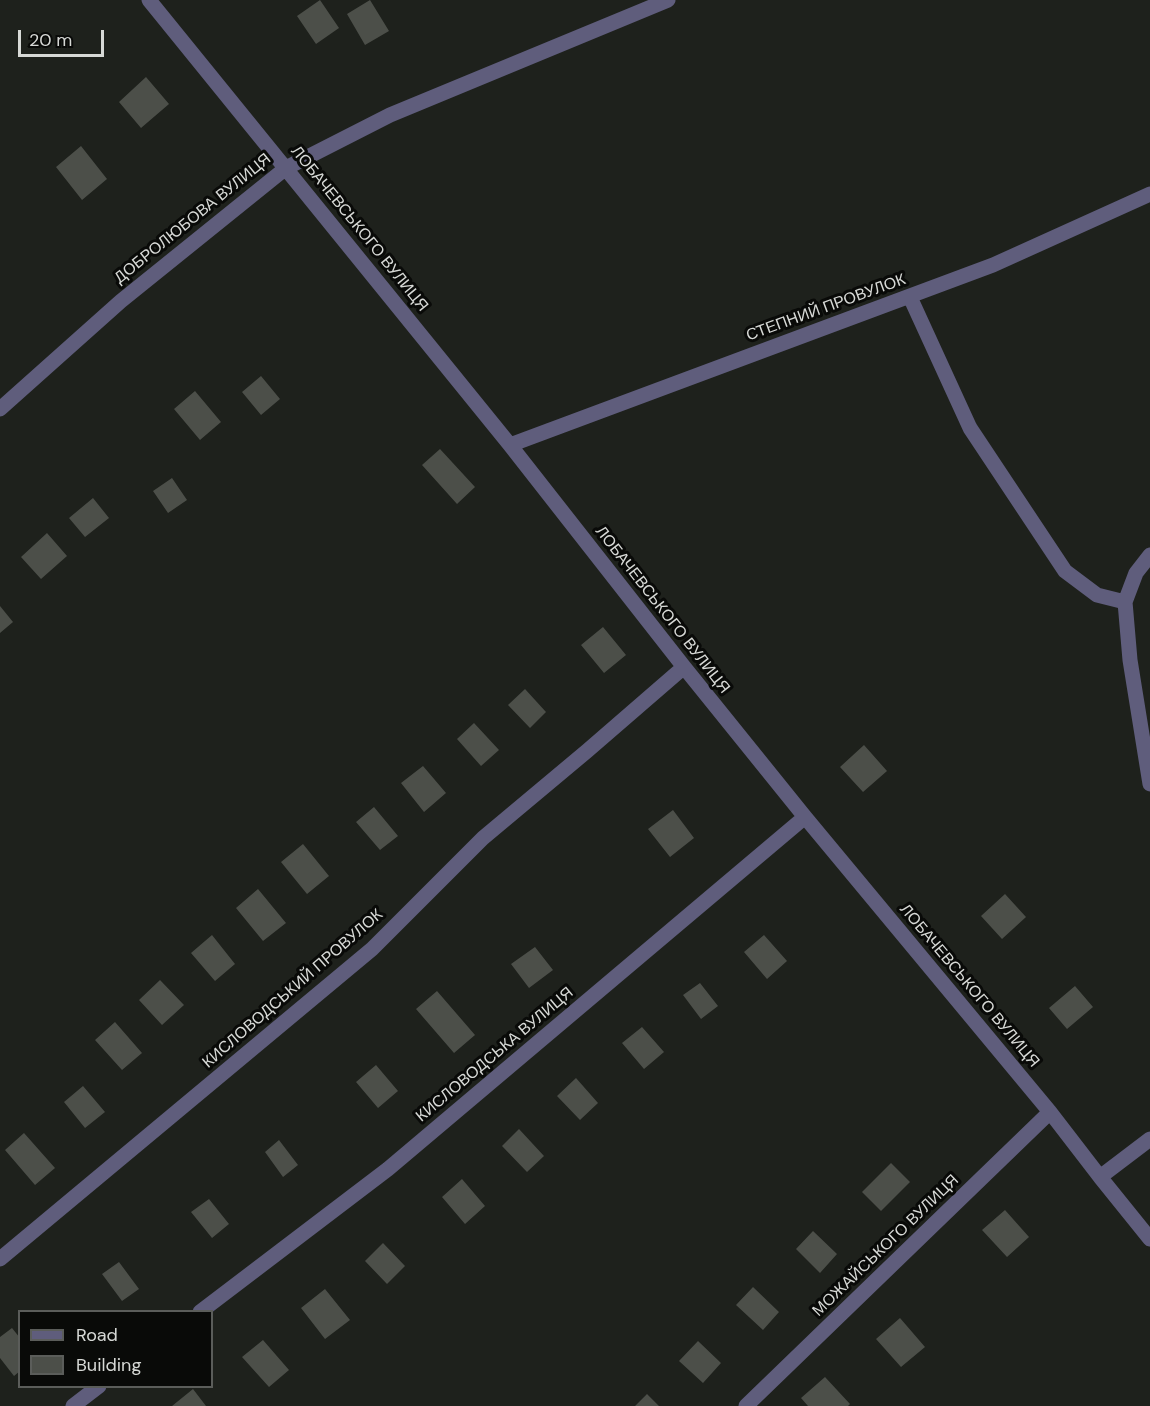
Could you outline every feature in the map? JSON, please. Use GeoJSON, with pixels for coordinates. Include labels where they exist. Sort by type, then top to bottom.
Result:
{"type":"FeatureCollection","features":[{"type":"Feature","properties":{"kind":"street","name":"ЛОБАЧЕВСЬКОГО ВУЛИЦЯ"},"geometry":{"type":"LineString","coordinates":[[149,0],[510,445],[805,817],[1050,1112],[1150,1239]]}},
{"type":"Feature","properties":{"kind":"street","name":"ДОБРОЛЮБОВА ВУЛИЦЯ"},"geometry":{"type":"LineString","coordinates":[[0,409],[121,301],[286,168],[390,116],[668,0]]}},
{"type":"Feature","properties":{"kind":"street","name":"СТЕПНИЙ ПРОВУЛОК"},"geometry":{"type":"LineString","coordinates":[[510,445],[993,265],[1150,194]]}},
{"type":"Feature","properties":{"kind":"street"},"geometry":{"type":"LineString","coordinates":[[910,297],[970,428],[1065,571],[1097,595],[1125,602]]}},
{"type":"Feature","properties":{"kind":"street"},"geometry":{"type":"LineString","coordinates":[[1150,555],[1137,573],[1125,602],[1130,660],[1150,784]]}},
{"type":"Feature","properties":{"kind":"street","name":"КИСЛОВОДСЬКИЙ ПРОВУЛОК"},"geometry":{"type":"LineString","coordinates":[[0,1259],[372,949],[483,838],[684,667]]}},
{"type":"Feature","properties":{"kind":"street","name":"КИСЛОВОДСЬКА ВУЛИЦЯ"},"geometry":{"type":"LineString","coordinates":[[201,1310],[387,1169],[805,817]]}},
{"type":"Feature","properties":{"kind":"street","name":"МОЖАЙСЬКОГО ВУЛИЦЯ"},"geometry":{"type":"LineString","coordinates":[[746,1406],[1050,1112]]}},
{"type":"Feature","properties":{"kind":"street"},"geometry":{"type":"LineString","coordinates":[[1100,1177],[1150,1139]]}},
{"type":"Feature","properties":{"kind":"street"},"geometry":{"type":"LineString","coordinates":[[72,1406],[96,1388]]}},
{"type":"Feature","properties":{"kind":"building"},"geometry":{"type":"Polygon","coordinates":[[[320,0],[339,28],[316,44],[297,16],[320,0]]]}},
{"type":"Feature","properties":{"kind":"building"},"geometry":{"type":"Polygon","coordinates":[[[370,0],[389,31],[365,45],[347,14],[370,0]]]}},
{"type":"Feature","properties":{"kind":"building"},"geometry":{"type":"Polygon","coordinates":[[[146,77],[169,104],[141,128],[119,102],[146,77]]]}},
{"type":"Feature","properties":{"kind":"building"},"geometry":{"type":"Polygon","coordinates":[[[81,146],[107,179],[82,200],[56,167],[81,146]]]}},
{"type":"Feature","properties":{"kind":"building"},"geometry":{"type":"Polygon","coordinates":[[[261,376],[280,399],[261,415],[242,392],[261,376]]]}},
{"type":"Feature","properties":{"kind":"building"},"geometry":{"type":"Polygon","coordinates":[[[195,391],[221,422],[200,440],[174,409],[195,391]]]}},
{"type":"Feature","properties":{"kind":"building"},"geometry":{"type":"Polygon","coordinates":[[[440,449],[475,487],[457,504],[422,465],[440,449]]]}},
{"type":"Feature","properties":{"kind":"building"},"geometry":{"type":"Polygon","coordinates":[[[172,478],[187,500],[168,513],[153,491],[172,478]]]}},
{"type":"Feature","properties":{"kind":"building"},"geometry":{"type":"Polygon","coordinates":[[[93,498],[109,518],[85,537],[69,518],[93,498]]]}},
{"type":"Feature","properties":{"kind":"building"},"geometry":{"type":"Polygon","coordinates":[[[47,533],[67,556],[41,579],[21,557],[47,533]]]}},
{"type":"Feature","properties":{"kind":"building"},"geometry":{"type":"Polygon","coordinates":[[[0,606],[13,622],[0,633],[0,606]]]}},
{"type":"Feature","properties":{"kind":"building"},"geometry":{"type":"Polygon","coordinates":[[[603,627],[626,655],[604,673],[581,645],[603,627]]]}},
{"type":"Feature","properties":{"kind":"building"},"geometry":{"type":"Polygon","coordinates":[[[525,689],[546,712],[530,728],[508,705],[525,689]]]}},
{"type":"Feature","properties":{"kind":"building"},"geometry":{"type":"Polygon","coordinates":[[[474,723],[499,750],[481,766],[457,739],[474,723]]]}},
{"type":"Feature","properties":{"kind":"building"},"geometry":{"type":"Polygon","coordinates":[[[864,745],[887,771],[863,792],[840,767],[864,745]]]}},
{"type":"Feature","properties":{"kind":"building"},"geometry":{"type":"Polygon","coordinates":[[[423,766],[446,793],[424,812],[401,783],[423,766]]]}},
{"type":"Feature","properties":{"kind":"building"},"geometry":{"type":"Polygon","coordinates":[[[374,807],[398,836],[380,850],[356,822],[374,807]]]}},
{"type":"Feature","properties":{"kind":"building"},"geometry":{"type":"Polygon","coordinates":[[[673,810],[694,838],[670,857],[648,829],[673,810]]]}},
{"type":"Feature","properties":{"kind":"building"},"geometry":{"type":"Polygon","coordinates":[[[303,844],[329,876],[307,894],[281,862],[303,844]]]}},
{"type":"Feature","properties":{"kind":"building"},"geometry":{"type":"Polygon","coordinates":[[[258,889],[286,923],[263,941],[236,908],[258,889]]]}},
{"type":"Feature","properties":{"kind":"building"},"geometry":{"type":"Polygon","coordinates":[[[1005,894],[1026,917],[1002,939],[981,916],[1005,894]]]}},
{"type":"Feature","properties":{"kind":"building"},"geometry":{"type":"Polygon","coordinates":[[[212,935],[235,964],[215,981],[191,953],[212,935]]]}},
{"type":"Feature","properties":{"kind":"building"},"geometry":{"type":"Polygon","coordinates":[[[764,935],[787,961],[767,979],[744,952],[764,935]]]}},
{"type":"Feature","properties":{"kind":"building"},"geometry":{"type":"Polygon","coordinates":[[[535,947],[553,970],[529,988],[511,964],[535,947]]]}},
{"type":"Feature","properties":{"kind":"building"},"geometry":{"type":"Polygon","coordinates":[[[160,980],[184,1005],[162,1025],[139,1000],[160,980]]]}},
{"type":"Feature","properties":{"kind":"building"},"geometry":{"type":"Polygon","coordinates":[[[700,983],[718,1006],[701,1019],[683,995],[700,983]]]}},
{"type":"Feature","properties":{"kind":"building"},"geometry":{"type":"Polygon","coordinates":[[[1075,986],[1093,1007],[1067,1029],[1049,1008],[1075,986]]]}},
{"type":"Feature","properties":{"kind":"building"},"geometry":{"type":"Polygon","coordinates":[[[437,991],[475,1035],[454,1053],[416,1009],[437,991]]]}},
{"type":"Feature","properties":{"kind":"building"},"geometry":{"type":"Polygon","coordinates":[[[115,1022],[142,1053],[122,1070],[95,1040],[115,1022]]]}},
{"type":"Feature","properties":{"kind":"building"},"geometry":{"type":"Polygon","coordinates":[[[642,1027],[664,1052],[644,1069],[622,1043],[642,1027]]]}},
{"type":"Feature","properties":{"kind":"building"},"geometry":{"type":"Polygon","coordinates":[[[376,1065],[398,1091],[378,1108],[356,1082],[376,1065]]]}},
{"type":"Feature","properties":{"kind":"building"},"geometry":{"type":"Polygon","coordinates":[[[576,1078],[598,1103],[580,1120],[557,1096],[576,1078]]]}},
{"type":"Feature","properties":{"kind":"building"},"geometry":{"type":"Polygon","coordinates":[[[83,1086],[105,1112],[85,1128],[64,1102],[83,1086]]]}},
{"type":"Feature","properties":{"kind":"building"},"geometry":{"type":"Polygon","coordinates":[[[519,1129],[544,1156],[527,1172],[502,1146],[519,1129]]]}},
{"type":"Feature","properties":{"kind":"building"},"geometry":{"type":"Polygon","coordinates":[[[24,1133],[55,1168],[35,1185],[5,1150],[24,1133]]]}},
{"type":"Feature","properties":{"kind":"building"},"geometry":{"type":"Polygon","coordinates":[[[279,1140],[298,1165],[283,1177],[265,1152],[279,1140]]]}},
{"type":"Feature","properties":{"kind":"building"},"geometry":{"type":"Polygon","coordinates":[[[891,1163],[910,1182],[881,1211],[862,1192],[891,1163]]]}},
{"type":"Feature","properties":{"kind":"building"},"geometry":{"type":"Polygon","coordinates":[[[462,1179],[485,1206],[465,1224],[442,1197],[462,1179]]]}},
{"type":"Feature","properties":{"kind":"building"},"geometry":{"type":"Polygon","coordinates":[[[209,1199],[229,1224],[212,1238],[191,1212],[209,1199]]]}},
{"type":"Feature","properties":{"kind":"building"},"geometry":{"type":"Polygon","coordinates":[[[1005,1210],[1029,1237],[1007,1257],[982,1230],[1005,1210]]]}},
{"type":"Feature","properties":{"kind":"building"},"geometry":{"type":"Polygon","coordinates":[[[813,1231],[837,1254],[820,1273],[796,1249],[813,1231]]]}},
{"type":"Feature","properties":{"kind":"building"},"geometry":{"type":"Polygon","coordinates":[[[383,1243],[405,1266],[387,1284],[365,1261],[383,1243]]]}},
{"type":"Feature","properties":{"kind":"building"},"geometry":{"type":"Polygon","coordinates":[[[119,1262],[139,1289],[122,1301],[102,1274],[119,1262]]]}},
{"type":"Feature","properties":{"kind":"building"},"geometry":{"type":"Polygon","coordinates":[[[753,1287],[779,1312],[763,1330],[736,1305],[753,1287]]]}},
{"type":"Feature","properties":{"kind":"building"},"geometry":{"type":"Polygon","coordinates":[[[325,1289],[350,1320],[325,1339],[301,1308],[325,1289]]]}},
{"type":"Feature","properties":{"kind":"building"},"geometry":{"type":"Polygon","coordinates":[[[900,1318],[925,1347],[901,1367],[876,1339],[900,1318]]]}},
{"type":"Feature","properties":{"kind":"building"},"geometry":{"type":"Polygon","coordinates":[[[12,1328],[18,1336],[18,1373],[14,1376],[0,1358],[0,1337],[12,1328]]]}},
{"type":"Feature","properties":{"kind":"building"},"geometry":{"type":"Polygon","coordinates":[[[263,1340],[289,1370],[269,1387],[242,1357],[263,1340]]]}},
{"type":"Feature","properties":{"kind":"building"},"geometry":{"type":"Polygon","coordinates":[[[698,1341],[721,1363],[703,1383],[679,1361],[698,1341]]]}},
{"type":"Feature","properties":{"kind":"building"},"geometry":{"type":"Polygon","coordinates":[[[825,1377],[850,1404],[848,1406],[808,1406],[801,1398],[825,1377]]]}},
{"type":"Feature","properties":{"kind":"building"},"geometry":{"type":"Polygon","coordinates":[[[193,1389],[206,1406],[172,1406],[193,1389]]]}},
{"type":"Feature","properties":{"kind":"building"},"geometry":{"type":"Polygon","coordinates":[[[647,1394],[659,1406],[635,1406],[647,1394]]]}}]}
